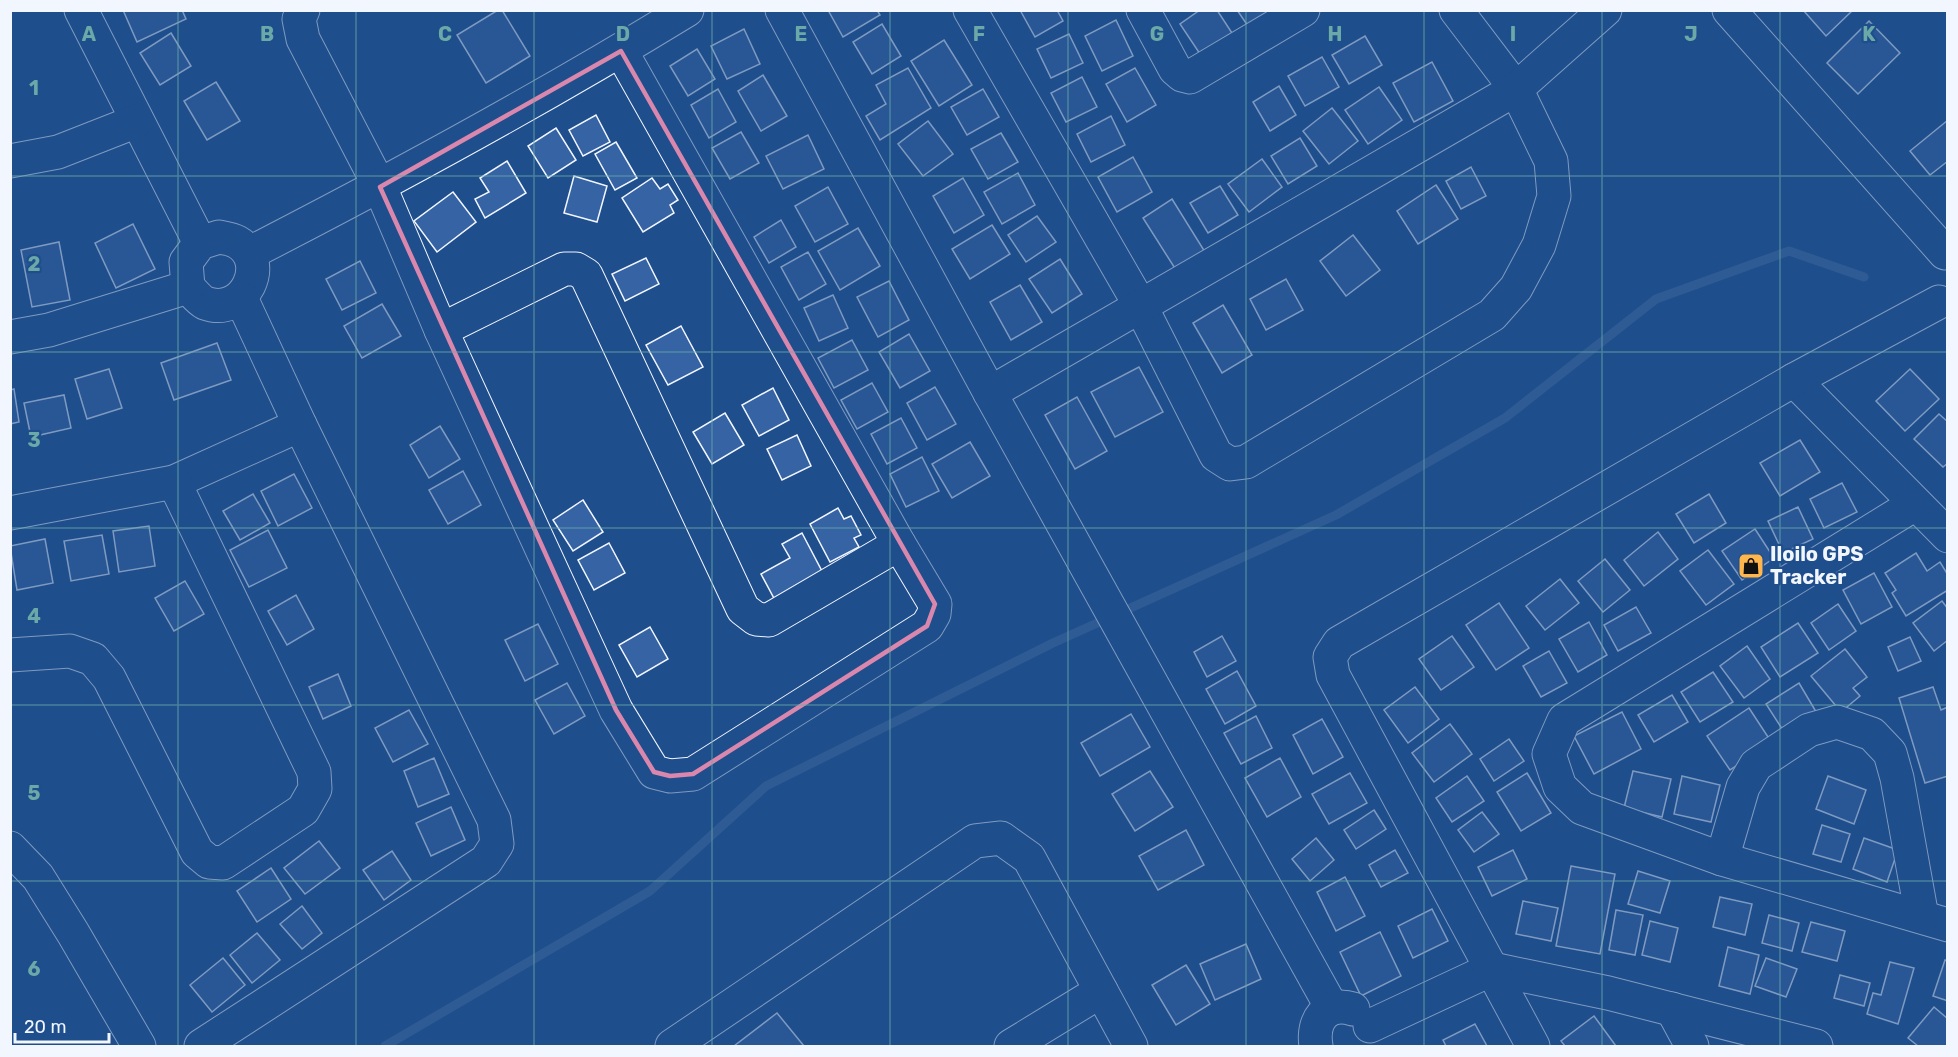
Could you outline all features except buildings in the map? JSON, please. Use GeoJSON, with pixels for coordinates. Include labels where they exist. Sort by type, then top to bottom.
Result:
{"type":"FeatureCollection","features":[{"type":"Feature","properties":{"kind":"street"},"geometry":{"type":"LineString","coordinates":[[81,10],[200,243]]}},
{"type":"Feature","properties":{"kind":"street"},"geometry":{"type":"LineString","coordinates":[[303,10],[299,19],[303,39],[380,187],[441,330],[616,710],[654,772],[670,776],[693,774],[927,626],[934,614],[934,604],[621,51]]}},
{"type":"Feature","properties":{"kind":"street"},"geometry":{"type":"LineString","coordinates":[[250,253],[380,187],[621,51],[687,10]]}},
{"type":"Feature","properties":{"kind":"street"},"geometry":{"type":"LineString","coordinates":[[782,10],[990,393],[1130,641],[1332,1008]]}},
{"type":"Feature","properties":{"kind":"street"},"geometry":{"type":"LineString","coordinates":[[970,10],[1140,305],[1216,455],[1230,464],[1246,462],[1492,315],[1516,288],[1539,246],[1554,196],[1551,161],[1516,88],[1456,10]]}},
{"type":"Feature","properties":{"kind":"street"},"geometry":{"type":"LineString","coordinates":[[1143,10],[1175,69],[1182,75],[1190,77],[1303,10]]}},
{"type":"Feature","properties":{"kind":"street"},"geometry":{"type":"LineString","coordinates":[[990,393],[1516,88],[1605,10]]}},
{"type":"Feature","properties":{"kind":"street"},"geometry":{"type":"LineString","coordinates":[[1533,1047],[1333,675],[1330,657],[1339,643],[1794,380],[1943,306],[1935,290],[1934,278],[1937,266],[1946,253],[1730,10]]}},
{"type":"Feature","properties":{"kind":"street"},"geometry":{"type":"LineString","coordinates":[[10,161],[58,152],[137,121]]}},
{"type":"Feature","properties":{"kind":"street"},"geometry":{"type":"LineString","coordinates":[[219,237],[237,242],[250,253],[253,277],[241,298],[223,306],[203,303],[188,287],[186,262],[200,243],[219,237]]}},
{"type":"Feature","properties":{"kind":"street"},"geometry":{"type":"LineString","coordinates":[[441,330],[564,269],[576,269],[586,275],[743,609],[756,619],[769,620],[898,544]]}},
{"type":"Feature","properties":{"kind":"street"},"geometry":{"type":"LineString","coordinates":[[10,337],[49,330],[188,287]]}},
{"type":"Feature","properties":{"kind":"street"},"geometry":{"type":"LineString","coordinates":[[201,1047],[486,861],[497,844],[494,820],[300,425],[241,298]]}},
{"type":"Feature","properties":{"kind":"street"},"geometry":{"type":"LineString","coordinates":[[1794,380],[1947,536]]}},
{"type":"Feature","properties":{"kind":"street"},"geometry":{"type":"LineString","coordinates":[[10,513],[174,482],[300,425]]}},
{"type":"Feature","properties":{"kind":"street"},"geometry":{"type":"LineString","coordinates":[[10,655],[70,651],[93,659],[109,678],[197,852],[209,862],[223,863],[303,810],[315,789],[314,772],[174,482]]}},
{"type":"Feature","properties":{"kind":"street"},"geometry":{"type":"LineString","coordinates":[[1915,504],[1564,720],[1549,754],[1560,787],[1582,808],[1722,859],[1934,921]]}},
{"type":"Feature","properties":{"kind":"street"},"geometry":{"type":"LineString","coordinates":[[1722,859],[1743,788],[1755,765],[1809,730],[1837,722],[1872,734],[1890,753],[1934,921]]}},
{"type":"Feature","properties":{"kind":"street"},"geometry":{"type":"LineString","coordinates":[[672,1047],[975,841],[1001,838],[1029,858],[1131,1047]]}},
{"type":"Feature","properties":{"kind":"street"},"geometry":{"type":"LineString","coordinates":[[10,848],[38,877],[139,1047]]}},
{"type":"Feature","properties":{"kind":"street"},"geometry":{"type":"LineString","coordinates":[[1316,1046],[1315,1025],[1322,1015],[1332,1008],[1344,1006],[1358,1010],[1365,1017],[1369,1036],[1492,969],[1608,993],[1816,1047]]}},
{"type":"Feature","properties":{"kind":"street"},"geometry":{"type":"LineString","coordinates":[[1011,1047],[1101,991]]}},
{"type":"Feature","properties":{"kind":"street"},"geometry":{"type":"LineString","coordinates":[[1672,1009],[1692,1047]]}},
{"type":"Feature","properties":{"kind":"highlighted area"},"geometry":{"type":"Polygon","coordinates":[[[621,51],[935,604],[927,626],[693,774],[670,776],[654,772],[616,710],[380,187],[621,51]]]}},
{"type":"Feature","properties":{"kind":"waterway"},"geometry":{"type":"LineString","coordinates":[[385,1046],[650,891],[766,786],[1053,643],[1336,515],[1505,418],[1656,299],[1789,251],[1864,277]]}},
{"type":"Feature","properties":{"kind":"place","name":"Iloilo GPS Tracker"},"geometry":{"type":"Point","coordinates":[1751,566]}}]}
